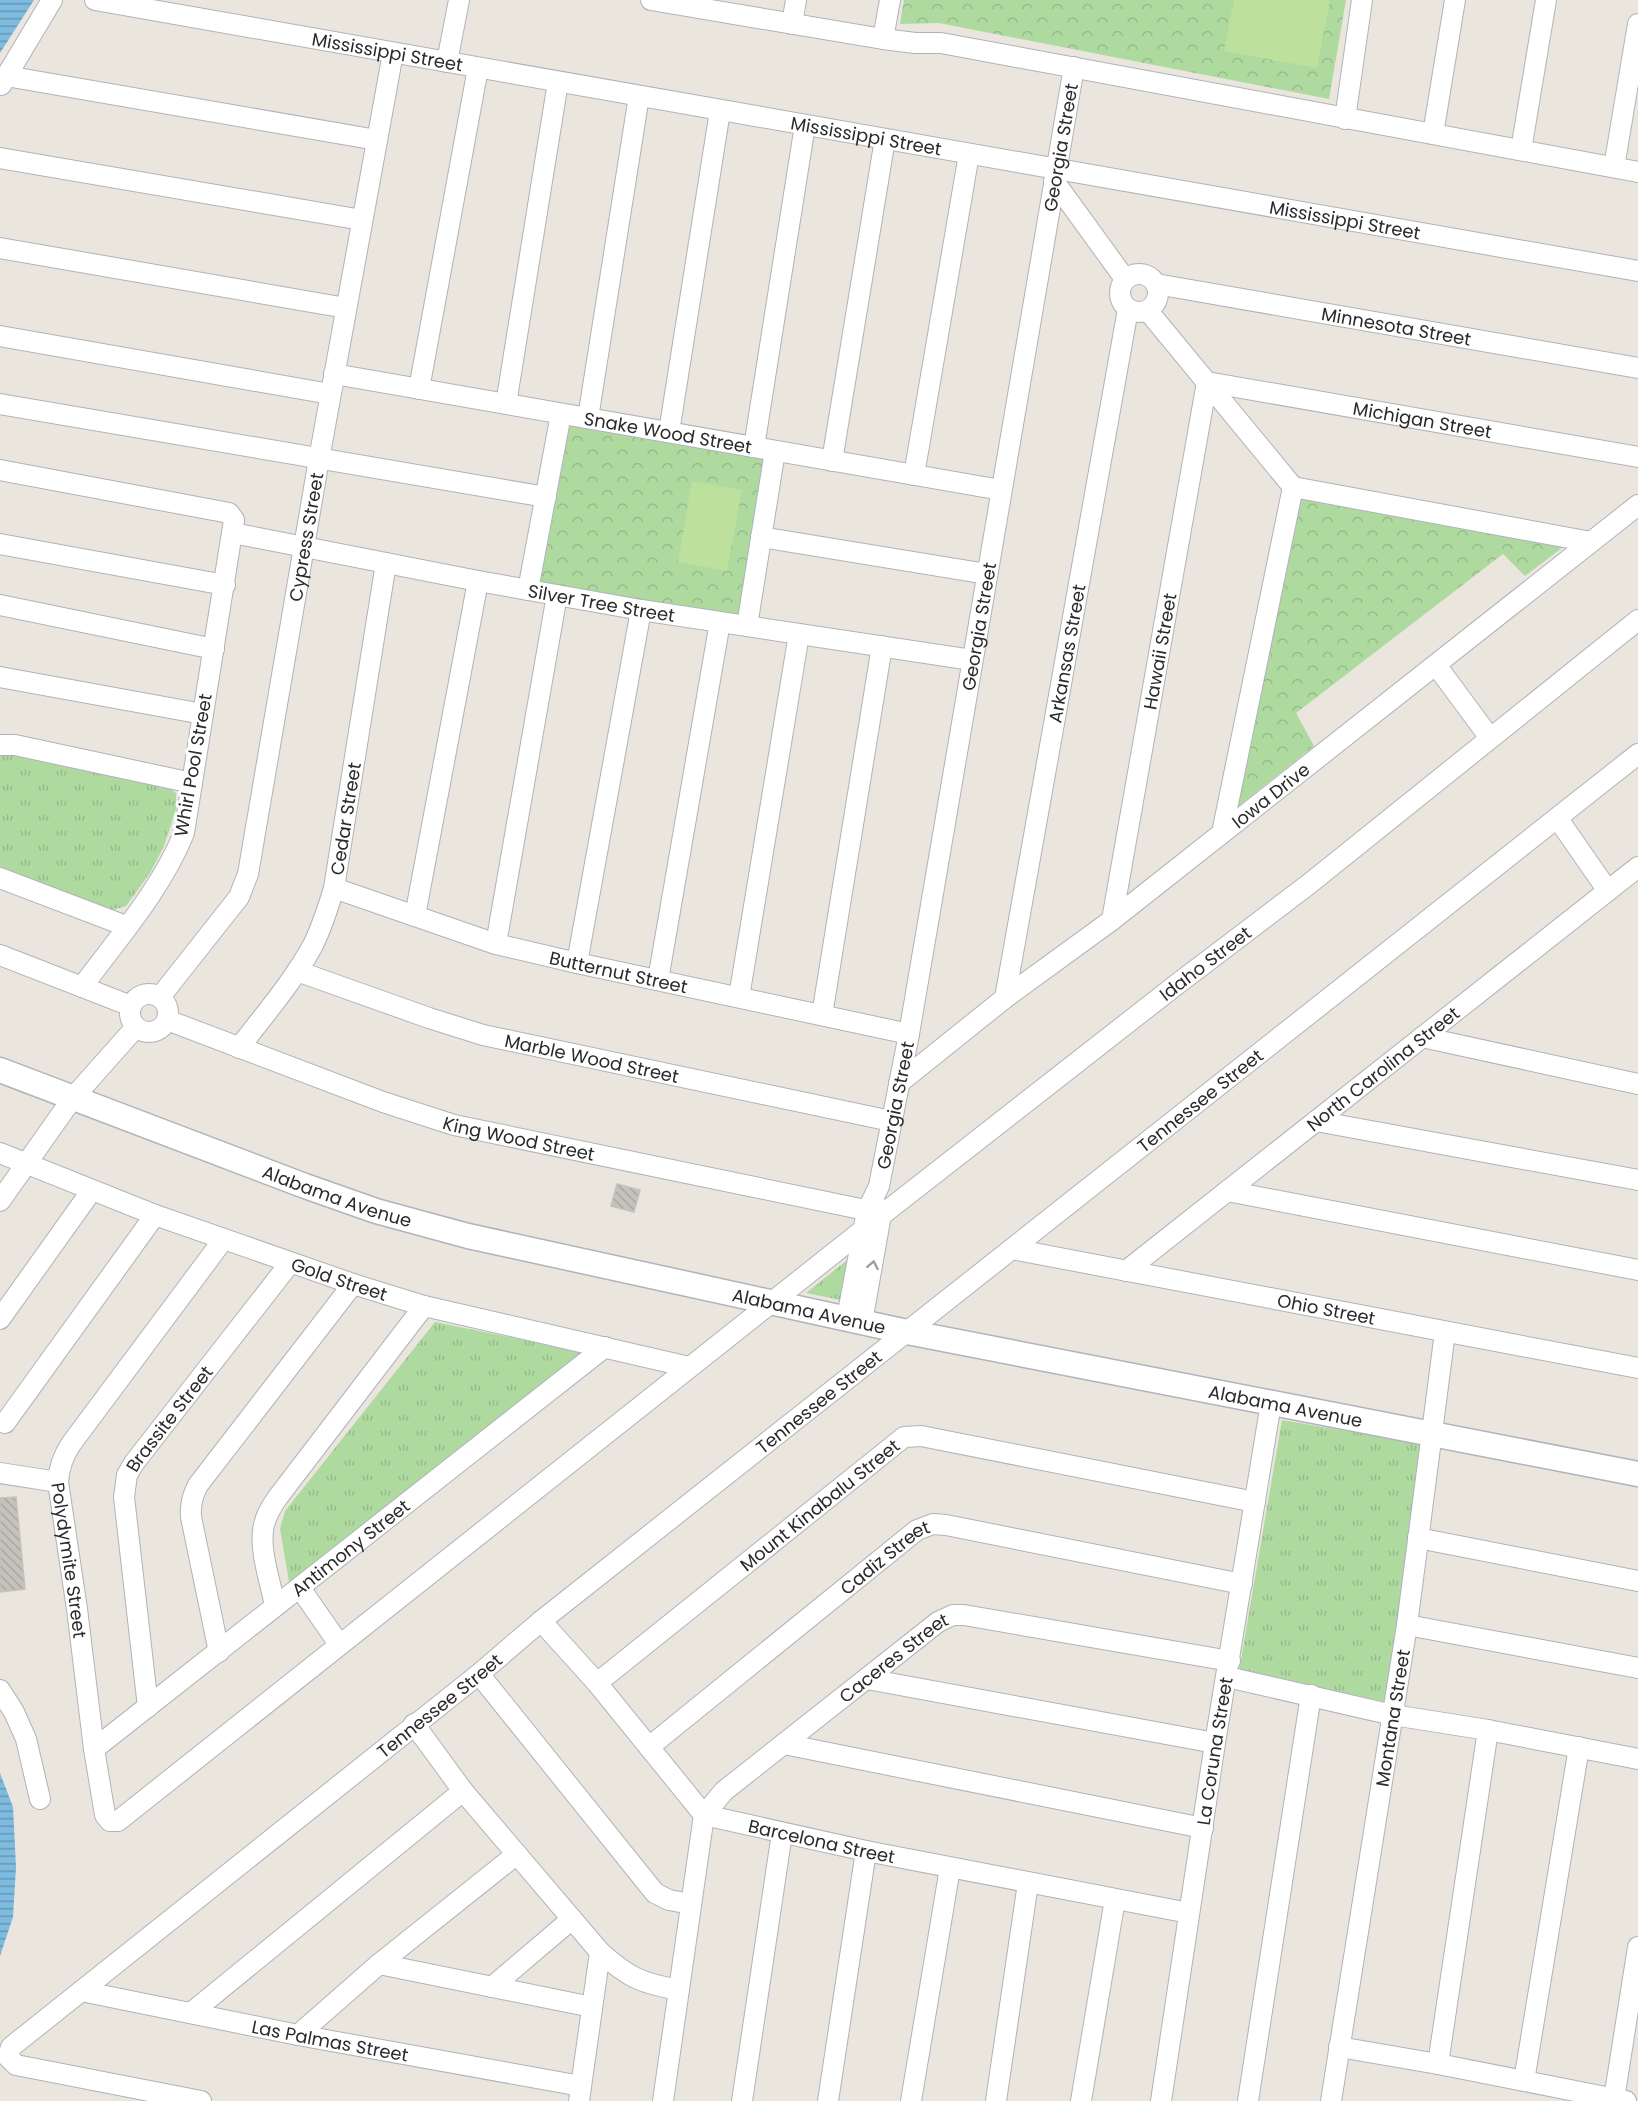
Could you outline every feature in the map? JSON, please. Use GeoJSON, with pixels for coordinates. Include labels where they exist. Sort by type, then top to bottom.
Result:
{"type":"FeatureCollection","features":[{"type":"Feature","properties":{"kind":"street"},"geometry":{"type":"LineString","coordinates":[[52,0],[3,82],[377,140]]}},
{"type":"Feature","properties":{"kind":"street","name":"Mississippi Street"},"geometry":{"type":"LineString","coordinates":[[95,0],[969,154],[1055,175],[1638,271]]}},
{"type":"Feature","properties":{"kind":"street"},"geometry":{"type":"LineString","coordinates":[[447,62],[459,0]]}},
{"type":"Feature","properties":{"kind":"street"},"geometry":{"type":"LineString","coordinates":[[651,0],[701,4],[792,24],[915,44],[941,43],[1638,172]]}},
{"type":"Feature","properties":{"kind":"street"},"geometry":{"type":"LineString","coordinates":[[792,24],[796,0]]}},
{"type":"Feature","properties":{"kind":"street"},"geometry":{"type":"LineString","coordinates":[[884,39],[890,0]]}},
{"type":"Feature","properties":{"kind":"street"},"geometry":{"type":"LineString","coordinates":[[1345,119],[1362,0]]}},
{"type":"Feature","properties":{"kind":"street"},"geometry":{"type":"LineString","coordinates":[[1433,134],[1455,0]]}},
{"type":"Feature","properties":{"kind":"street"},"geometry":{"type":"LineString","coordinates":[[1521,150],[1546,0]]}},
{"type":"Feature","properties":{"kind":"street"},"geometry":{"type":"LineString","coordinates":[[1614,167],[1638,24]]}},
{"type":"Feature","properties":{"kind":"street","name":"Cypress Street"},"geometry":{"type":"LineString","coordinates":[[160,997],[244,888],[330,394],[393,53]]}},
{"type":"Feature","properties":{"kind":"street","name":"Georgia Street"},"geometry":{"type":"LineString","coordinates":[[854,1320],[871,1218],[909,1034],[1074,67]]}},
{"type":"Feature","properties":{"kind":"street"},"geometry":{"type":"LineString","coordinates":[[418,389],[478,68]]}},
{"type":"Feature","properties":{"kind":"street"},"geometry":{"type":"LineString","coordinates":[[506,404],[558,82]]}},
{"type":"Feature","properties":{"kind":"street"},"geometry":{"type":"LineString","coordinates":[[588,418],[639,96]]}},
{"type":"Feature","properties":{"kind":"street"},"geometry":{"type":"LineString","coordinates":[[669,432],[720,111]]}},
{"type":"Feature","properties":{"kind":"street"},"geometry":{"type":"LineString","coordinates":[[754,447],[805,125]]}},
{"type":"Feature","properties":{"kind":"street"},"geometry":{"type":"LineString","coordinates":[[831,461],[885,140]]}},
{"type":"Feature","properties":{"kind":"street"},"geometry":{"type":"LineString","coordinates":[[914,475],[969,154]]}},
{"type":"Feature","properties":{"kind":"street"},"geometry":{"type":"LineString","coordinates":[[0,158],[362,220]]}},
{"type":"Feature","properties":{"kind":"street"},"geometry":{"type":"LineString","coordinates":[[1055,175],[1125,279]]}},
{"type":"Feature","properties":{"kind":"street"},"geometry":{"type":"LineString","coordinates":[[0,248],[346,308]]}},
{"type":"Feature","properties":{"kind":"street"},"geometry":{"type":"LineString","coordinates":[[1142,274],[1153,279],[1156,284],[1158,296],[1148,311],[1134,312],[1124,306],[1119,295],[1125,279],[1142,274]]}},
{"type":"Feature","properties":{"kind":"street","name":"Minnesota Street"},"geometry":{"type":"LineString","coordinates":[[1156,284],[1638,368]]}},
{"type":"Feature","properties":{"kind":"street","name":"Arkansas Street"},"geometry":{"type":"LineString","coordinates":[[1005,998],[1128,309]]}},
{"type":"Feature","properties":{"kind":"street"},"geometry":{"type":"LineString","coordinates":[[1148,311],[1293,487],[1591,542]]}},
{"type":"Feature","properties":{"kind":"street"},"geometry":{"type":"LineString","coordinates":[[0,336],[330,394]]}},
{"type":"Feature","properties":{"kind":"street","name":"Snake Wood Street"},"geometry":{"type":"LineString","coordinates":[[334,374],[1001,490]]}},
{"type":"Feature","properties":{"kind":"street","name":"Michigan Street"},"geometry":{"type":"LineString","coordinates":[[1207,382],[1638,457]]}},
{"type":"Feature","properties":{"kind":"street","name":"Hawaii Street"},"geometry":{"type":"LineString","coordinates":[[1112,920],[1207,382]]}},
{"type":"Feature","properties":{"kind":"street"},"geometry":{"type":"LineString","coordinates":[[0,404],[546,497]]}},
{"type":"Feature","properties":{"kind":"street"},"geometry":{"type":"LineString","coordinates":[[528,590],[561,414]]}},
{"type":"Feature","properties":{"kind":"street"},"geometry":{"type":"LineString","coordinates":[[747,626],[775,451]]}},
{"type":"Feature","properties":{"kind":"street","name":"Silver Tree Street"},"geometry":{"type":"LineString","coordinates":[[0,470],[224,512],[233,525],[304,547],[641,610],[972,660]]}},
{"type":"Feature","properties":{"kind":"street"},"geometry":{"type":"LineString","coordinates":[[1222,833],[1293,487]]}},
{"type":"Feature","properties":{"kind":"street","name":"Iowa Drive"},"geometry":{"type":"LineString","coordinates":[[899,1083],[1005,998],[1112,920],[1638,505]]}},
{"type":"Feature","properties":{"kind":"street","name":"Whirl Pool Street"},"geometry":{"type":"LineString","coordinates":[[82,987],[160,880],[176,852],[183,833],[233,525]]}},
{"type":"Feature","properties":{"kind":"street"},"geometry":{"type":"LineString","coordinates":[[761,537],[987,574]]}},
{"type":"Feature","properties":{"kind":"street"},"geometry":{"type":"LineString","coordinates":[[0,544],[225,585]]}},
{"type":"Feature","properties":{"kind":"street","name":"Cedar Street"},"geometry":{"type":"LineString","coordinates":[[239,1048],[297,971],[313,946],[324,921],[334,888],[386,563]]}},
{"type":"Feature","properties":{"kind":"street"},"geometry":{"type":"LineString","coordinates":[[415,916],[478,581]]}},
{"type":"Feature","properties":{"kind":"street"},"geometry":{"type":"LineString","coordinates":[[496,944],[557,595]]}},
{"type":"Feature","properties":{"kind":"street"},"geometry":{"type":"LineString","coordinates":[[0,605],[214,649]]}},
{"type":"Feature","properties":{"kind":"street"},"geometry":{"type":"LineString","coordinates":[[577,963],[641,610]]}},
{"type":"Feature","properties":{"kind":"street","name":"Idaho Street"},"geometry":{"type":"LineString","coordinates":[[110,1821],[118,1821],[771,1302],[871,1218],[1309,884],[1638,620]]}},
{"type":"Feature","properties":{"kind":"street"},"geometry":{"type":"LineString","coordinates":[[658,980],[720,622]]}},
{"type":"Feature","properties":{"kind":"street"},"geometry":{"type":"LineString","coordinates":[[739,997],[799,634]]}},
{"type":"Feature","properties":{"kind":"street"},"geometry":{"type":"LineString","coordinates":[[822,1015],[882,646]]}},
{"type":"Feature","properties":{"kind":"street"},"geometry":{"type":"LineString","coordinates":[[1436,664],[1490,738]]}},
{"type":"Feature","properties":{"kind":"street"},"geometry":{"type":"LineString","coordinates":[[0,677],[203,714]]}},
{"type":"Feature","properties":{"kind":"street"},"geometry":{"type":"LineString","coordinates":[[0,745],[15,745],[192,783]]}},
{"type":"Feature","properties":{"kind":"street","name":"Tennessee Street"},"geometry":{"type":"LineString","coordinates":[[201,2101],[16,2065],[8,2057],[11,2047],[479,1674],[541,1621],[1638,754]]}},
{"type":"Feature","properties":{"kind":"street"},"geometry":{"type":"LineString","coordinates":[[1558,819],[1608,891]]}},
{"type":"Feature","properties":{"kind":"street","name":"North Carolina Street"},"geometry":{"type":"LineString","coordinates":[[1126,1271],[1638,867]]}},
{"type":"Feature","properties":{"kind":"street"},"geometry":{"type":"LineString","coordinates":[[0,878],[126,926]]}},
{"type":"Feature","properties":{"kind":"street","name":"Butternut Street"},"geometry":{"type":"LineString","coordinates":[[334,888],[496,944],[909,1034]]}},
{"type":"Feature","properties":{"kind":"street"},"geometry":{"type":"LineString","coordinates":[[0,955],[131,1005]]}},
{"type":"Feature","properties":{"kind":"street","name":"Marble Wood Street"},"geometry":{"type":"LineString","coordinates":[[297,971],[483,1035],[891,1121]]}},
{"type":"Feature","properties":{"kind":"street"},"geometry":{"type":"LineString","coordinates":[[151,994],[160,997],[167,1005],[167,1020],[162,1027],[154,1031],[144,1031],[136,1027],[130,1017],[131,1005],[141,995],[151,994]]}},
{"type":"Feature","properties":{"kind":"street","name":"King Wood Street"},"geometry":{"type":"LineString","coordinates":[[167,1020],[424,1117],[871,1218]]}},
{"type":"Feature","properties":{"kind":"street"},"geometry":{"type":"LineString","coordinates":[[0,1201],[72,1099],[136,1027]]}},
{"type":"Feature","properties":{"kind":"street"},"geometry":{"type":"LineString","coordinates":[[1422,1037],[1638,1084]]}},
{"type":"Feature","properties":{"kind":"street","name":"Alabama Avenue"},"geometry":{"type":"LineString","coordinates":[[0,1070],[305,1186],[376,1211],[422,1224],[907,1332],[1638,1474]]}},
{"type":"Feature","properties":{"kind":"street"},"geometry":{"type":"LineString","coordinates":[[1316,1121],[1638,1180]]}},
{"type":"Feature","properties":{"kind":"street","name":"Gold Street"},"geometry":{"type":"LineString","coordinates":[[0,1153],[155,1215],[352,1284],[424,1306],[689,1367]]}},
{"type":"Feature","properties":{"kind":"street"},"geometry":{"type":"LineString","coordinates":[[0,1319],[93,1190]]}},
{"type":"Feature","properties":{"kind":"street"},"geometry":{"type":"LineString","coordinates":[[1227,1191],[1638,1270]]}},
{"type":"Feature","properties":{"kind":"street"},"geometry":{"type":"LineString","coordinates":[[5,1423],[155,1215]]}},
{"type":"Feature","properties":{"kind":"street","name":"Polydymite Street"},"geometry":{"type":"LineString","coordinates":[[110,1821],[105,1815],[94,1749],[77,1609],[58,1482],[62,1457],[223,1240]]}},
{"type":"Feature","properties":{"kind":"street","name":"Ohio Street"},"geometry":{"type":"LineString","coordinates":[[1012,1249],[1638,1368]]}},
{"type":"Feature","properties":{"kind":"street","name":"Brassite Street"},"geometry":{"type":"LineString","coordinates":[[148,1707],[124,1497],[127,1475],[290,1263]]}},
{"type":"Feature","properties":{"kind":"street"},"geometry":{"type":"LineString","coordinates":[[219,1652],[191,1517],[192,1496],[198,1485],[352,1284]]}},
{"type":"Feature","properties":{"kind":"street"},"geometry":{"type":"LineString","coordinates":[[275,1606],[263,1549],[262,1532],[270,1510],[424,1306]]}},
{"type":"Feature","properties":{"kind":"street","name":"Montana Street"},"geometry":{"type":"LineString","coordinates":[[1331,2101],[1407,1624],[1445,1332]]}},
{"type":"Feature","properties":{"kind":"street","name":"Antimony Street"},"geometry":{"type":"LineString","coordinates":[[94,1749],[605,1347]]}},
{"type":"Feature","properties":{"kind":"street","name":"La Coruna Street"},"geometry":{"type":"LineString","coordinates":[[1161,2101],[1215,1743],[1271,1402]]}},
{"type":"Feature","properties":{"kind":"street","name":"Mount Kinabalu Street"},"geometry":{"type":"LineString","coordinates":[[597,1683],[904,1437],[921,1436],[1255,1502]]}},
{"type":"Feature","properties":{"kind":"street"},"geometry":{"type":"LineString","coordinates":[[0,1473],[58,1482]]}},
{"type":"Feature","properties":{"kind":"street","name":"Cadiz Street"},"geometry":{"type":"LineString","coordinates":[[649,1747],[917,1530],[926,1526],[946,1525],[1242,1584]]}},
{"type":"Feature","properties":{"kind":"street"},"geometry":{"type":"LineString","coordinates":[[1418,1538],[1638,1581]]}},
{"type":"Feature","properties":{"kind":"street"},"geometry":{"type":"LineString","coordinates":[[300,1588],[339,1644]]}},
{"type":"Feature","properties":{"kind":"street","name":"Caceres Street"},"geometry":{"type":"LineString","coordinates":[[704,1815],[724,1791],[938,1622],[953,1615],[964,1615],[1228,1669],[1311,1695],[1393,1715],[1488,1730],[1638,1759]]}},
{"type":"Feature","properties":{"kind":"street"},"geometry":{"type":"LineString","coordinates":[[541,1621],[597,1683],[704,1815],[663,2101]]}},
{"type":"Feature","properties":{"kind":"street"},"geometry":{"type":"LineString","coordinates":[[1407,1624],[1638,1668]]}},
{"type":"Feature","properties":{"kind":"street"},"geometry":{"type":"LineString","coordinates":[[479,1674],[656,1893],[669,1900],[691,1904]]}},
{"type":"Feature","properties":{"kind":"street"},"geometry":{"type":"LineString","coordinates":[[867,1679],[1215,1743]]}},
{"type":"Feature","properties":{"kind":"street"},"geometry":{"type":"LineString","coordinates":[[0,1690],[27,1739],[40,1799]]}},
{"type":"Feature","properties":{"kind":"street"},"geometry":{"type":"LineString","coordinates":[[1248,2101],[1311,1695]]}},
{"type":"Feature","properties":{"kind":"street"},"geometry":{"type":"LineString","coordinates":[[414,1724],[463,1791],[600,1952],[621,1971],[638,1980],[679,1990]]}},
{"type":"Feature","properties":{"kind":"street"},"geometry":{"type":"LineString","coordinates":[[1438,2064],[1488,1730]]}},
{"type":"Feature","properties":{"kind":"street"},"geometry":{"type":"LineString","coordinates":[[784,1744],[1203,1828]]}},
{"type":"Feature","properties":{"kind":"street"},"geometry":{"type":"LineString","coordinates":[[1524,2081],[1579,1747]]}},
{"type":"Feature","properties":{"kind":"street"},"geometry":{"type":"LineString","coordinates":[[191,2013],[463,1791]]}},
{"type":"Feature","properties":{"kind":"street","name":"Barcelona Street"},"geometry":{"type":"LineString","coordinates":[[704,1815],[950,1868],[1189,1913]]}},
{"type":"Feature","properties":{"kind":"street"},"geometry":{"type":"LineString","coordinates":[[742,2101],[782,1833]]}},
{"type":"Feature","properties":{"kind":"street"},"geometry":{"type":"LineString","coordinates":[[828,2101],[866,1851]]}},
{"type":"Feature","properties":{"kind":"street"},"geometry":{"type":"LineString","coordinates":[[298,2035],[379,1964],[516,1854]]}},
{"type":"Feature","properties":{"kind":"street"},"geometry":{"type":"LineString","coordinates":[[911,2101],[950,1868]]}},
{"type":"Feature","properties":{"kind":"street"},"geometry":{"type":"LineString","coordinates":[[996,2101],[1028,1883]]}},
{"type":"Feature","properties":{"kind":"street"},"geometry":{"type":"LineString","coordinates":[[1081,2101],[1115,1899]]}},
{"type":"Feature","properties":{"kind":"street"},"geometry":{"type":"LineString","coordinates":[[492,1987],[572,1919]]}},
{"type":"Feature","properties":{"kind":"street"},"geometry":{"type":"LineString","coordinates":[[1339,2047],[1620,2100],[1638,1947]]}},
{"type":"Feature","properties":{"kind":"street"},"geometry":{"type":"LineString","coordinates":[[580,2094],[600,1952]]}},
{"type":"Feature","properties":{"kind":"street"},"geometry":{"type":"LineString","coordinates":[[379,1964],[592,2007]]}},
{"type":"Feature","properties":{"kind":"street","name":"Las Palmas Street"},"geometry":{"type":"LineString","coordinates":[[81,1991],[580,2094]]}},
{"type":"Feature","properties":{"kind":"green space"},"geometry":{"type":"Polygon","coordinates":[[[904,0],[1346,0],[1329,99],[939,23],[900,24],[904,0]]]}},
{"type":"Feature","properties":{"kind":"green space"},"geometry":{"type":"Polygon","coordinates":[[[1234,0],[1330,0],[1317,68],[1224,51],[1234,0]]]}},
{"type":"Feature","properties":{"kind":"green space"},"geometry":{"type":"Polygon","coordinates":[[[566,423],[765,456],[738,615],[540,584],[566,423]]]}},
{"type":"Feature","properties":{"kind":"green space"},"geometry":{"type":"Polygon","coordinates":[[[692,481],[742,490],[727,571],[678,562],[692,481]]]}},
{"type":"Feature","properties":{"kind":"green space"},"geometry":{"type":"Polygon","coordinates":[[[1301,499],[1563,547],[1525,576],[1503,554],[1296,713],[1314,746],[1235,809],[1301,499]]]}},
{"type":"Feature","properties":{"kind":"green space"},"geometry":{"type":"Polygon","coordinates":[[[15,754],[167,786],[176,793],[176,809],[164,846],[150,873],[126,906],[112,910],[0,867],[0,756],[15,754]]]}},
{"type":"Feature","properties":{"kind":"green space"},"geometry":{"type":"Polygon","coordinates":[[[850,1258],[841,1300],[806,1293],[850,1258]]]}},
{"type":"Feature","properties":{"kind":"green space"},"geometry":{"type":"Polygon","coordinates":[[[435,1322],[583,1352],[289,1582],[280,1529],[285,1511],[435,1322]]]}},
{"type":"Feature","properties":{"kind":"green space"},"geometry":{"type":"Polygon","coordinates":[[[1282,1420],[1421,1444],[1391,1703],[1239,1671],[1282,1420]]]}},
{"type":"Feature","properties":{"kind":"water"},"geometry":{"type":"Polygon","coordinates":[[[0,0],[34,0],[0,53],[0,0]]]}},
{"type":"Feature","properties":{"kind":"water"},"geometry":{"type":"Polygon","coordinates":[[[0,1773],[13,1807],[16,1867],[13,1917],[0,1956],[0,1773]]]}},
{"type":"Feature","properties":{"kind":"building"},"geometry":{"type":"Polygon","coordinates":[[[617,1184],[640,1190],[634,1212],[611,1206],[617,1184]]]}},
{"type":"Feature","properties":{"kind":"building"},"geometry":{"type":"Polygon","coordinates":[[[16,1497],[25,1589],[0,1592],[0,1498],[16,1497]]]}}]}
